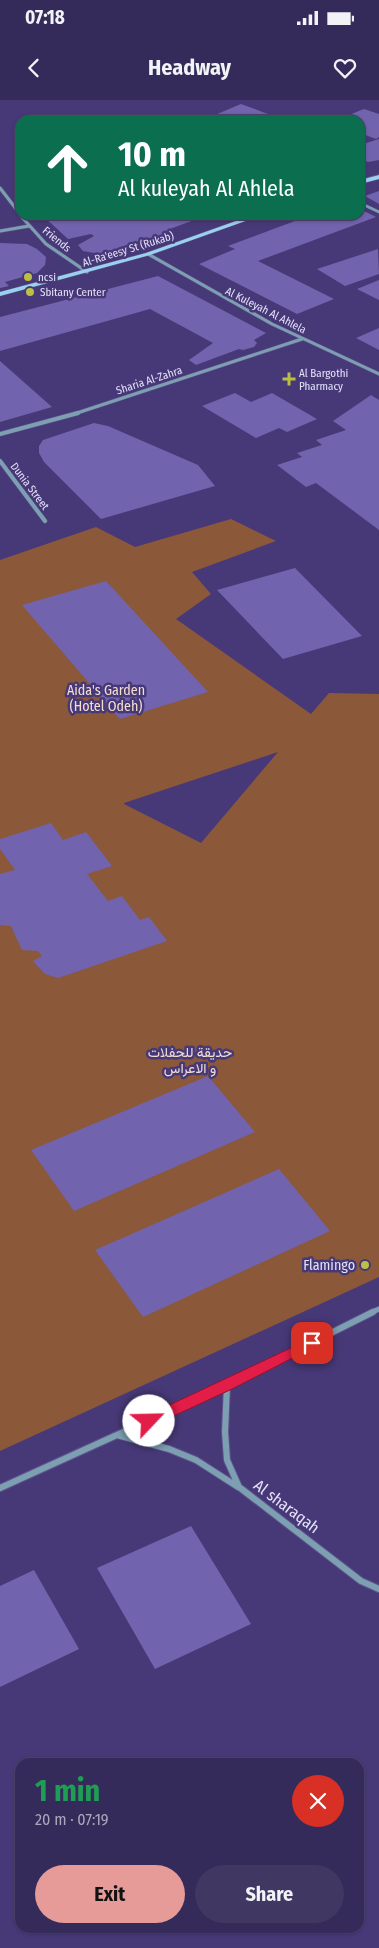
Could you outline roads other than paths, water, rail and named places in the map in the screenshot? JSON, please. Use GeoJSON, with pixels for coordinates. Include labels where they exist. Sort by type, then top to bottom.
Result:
{"type":"FeatureCollection","features":[{"type":"Feature","properties":{"kind":"main road"},"geometry":{"type":"LineString","coordinates":[[365,181],[379,177]]}},
{"type":"Feature","properties":{"kind":"main road","name":"Al-Ra'eesy St (Rukab)"},"geometry":{"type":"LineString","coordinates":[[0,294],[148,254],[245,220]]}},
{"type":"Feature","properties":{"kind":"street","name":"Friends"},"geometry":{"type":"LineString","coordinates":[[0,188],[15,208]]}},
{"type":"Feature","properties":{"kind":"street","name":"Friends"},"geometry":{"type":"LineString","coordinates":[[24,220],[46,244],[87,272]]}},
{"type":"Feature","properties":{"kind":"street"},"geometry":{"type":"LineString","coordinates":[[0,231],[29,226]]}},
{"type":"Feature","properties":{"kind":"street","name":"Al Kuleyah Al Ahlela"},"geometry":{"type":"LineString","coordinates":[[148,254],[222,298],[302,339],[379,374]]}},
{"type":"Feature","properties":{"kind":"street","name":"Sharia Al-Zahra"},"geometry":{"type":"LineString","coordinates":[[0,434],[86,411],[302,339]]}},
{"type":"Feature","properties":{"kind":"street","name":"Dunia Street"},"geometry":{"type":"LineString","coordinates":[[0,461],[46,521]]}},
{"type":"Feature","properties":{"kind":"street"},"geometry":{"type":"LineString","coordinates":[[0,1488],[228,1385],[379,1309]]}},
{"type":"Feature","properties":{"kind":"street","name":"Al sharaqah"},"geometry":{"type":"LineString","coordinates":[[228,1385],[225,1432],[227,1460],[239,1487],[361,1581],[379,1589]]}},
{"type":"Feature","properties":{"kind":"street"},"geometry":{"type":"LineString","coordinates":[[117,1436],[169,1449],[196,1460],[239,1487]]}},
{"type":"Feature","properties":{"kind":"lane"},"geometry":{"type":"LineString","coordinates":[[365,205],[379,212]]}},
{"type":"Feature","properties":{"kind":"place","name":"ncsi"},"geometry":{"type":"Point","coordinates":[28,277]}},
{"type":"Feature","properties":{"kind":"place","name":"Sbitany Center"},"geometry":{"type":"Point","coordinates":[30,292]}},
{"type":"Feature","properties":{"kind":"place","name":"Al Bargothi Pharmacy"},"geometry":{"type":"Point","coordinates":[289,379]}},
{"type":"Feature","properties":{"kind":"place","name":"Flamingo"},"geometry":{"type":"Point","coordinates":[365,1265]}},
{"type":"Feature","properties":{"kind":"park label","name":"Aida's Garden (Hotel Odeh)"},"geometry":{"type":"Point","coordinates":[106,698]}},
{"type":"Feature","properties":{"kind":"park label","name":"حديقة للحفلات و الاعراس"},"geometry":{"type":"Point","coordinates":[190,1060]}}]}
